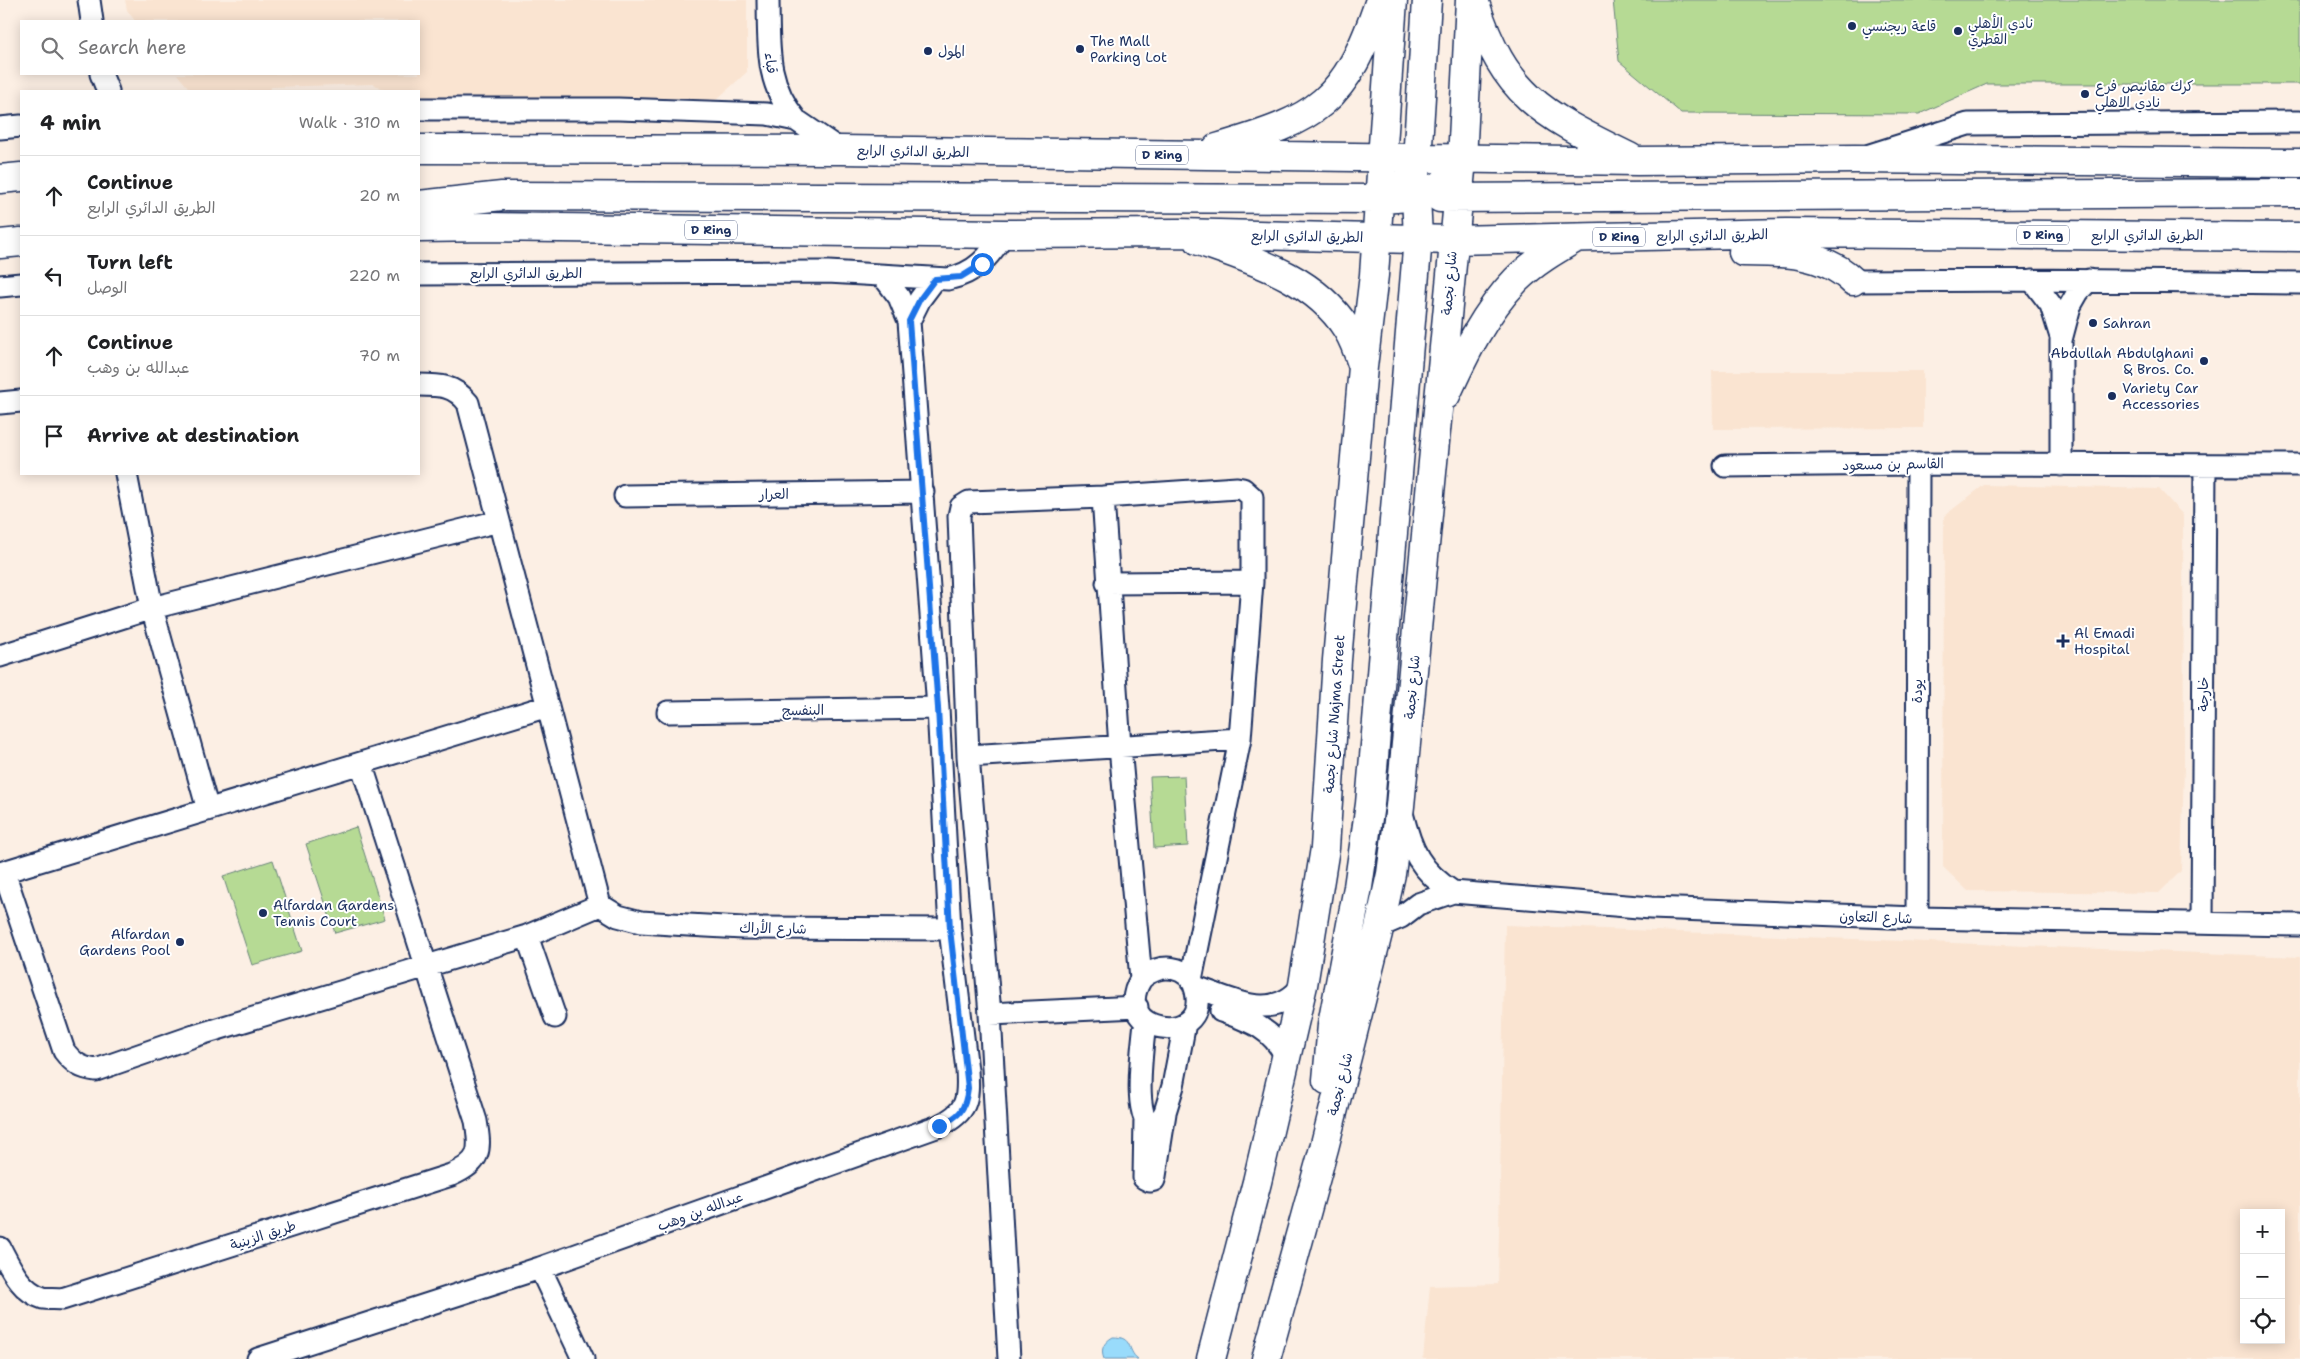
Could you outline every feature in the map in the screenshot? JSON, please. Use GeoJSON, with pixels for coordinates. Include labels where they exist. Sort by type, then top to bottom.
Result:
{"type":"FeatureCollection","features":[{"type":"Feature","properties":{"kind":"main road"},"geometry":{"type":"LineString","coordinates":[[1190,156],[1284,126],[1299,120],[1323,104],[1351,70],[1380,0]]}},
{"type":"Feature","properties":{"kind":"main road"},"geometry":{"type":"LineString","coordinates":[[1363,367],[1374,275],[1393,0]]}},
{"type":"Feature","properties":{"kind":"main road"},"geometry":{"type":"LineString","coordinates":[[1324,1148],[1332,1026],[1358,887],[1370,804],[1418,238],[1417,159],[1427,0]]}},
{"type":"Feature","properties":{"kind":"main road","name":"شارع نجمة"},"geometry":{"type":"LineString","coordinates":[[1266,1359],[1324,1148],[1380,926],[1391,874],[1400,806],[1462,160],[1470,0]]}},
{"type":"Feature","properties":{"kind":"main road"},"geometry":{"type":"LineString","coordinates":[[1474,0],[1498,60],[1517,86],[1552,116],[1637,161]]}},
{"type":"Feature","properties":{"kind":"main road","name":"الطريق الدائري الرابع"},"geometry":{"type":"LineString","coordinates":[[420,149],[840,150],[1462,160],[1855,159],[2300,163]]}},
{"type":"Feature","properties":{"kind":"main road"},"geometry":{"type":"LineString","coordinates":[[1382,158],[1401,175],[1432,222],[1453,240]]}},
{"type":"Feature","properties":{"kind":"main road"},"geometry":{"type":"LineString","coordinates":[[1377,237],[1394,215],[1448,179],[1462,160]]}},
{"type":"Feature","properties":{"kind":"main road"},"geometry":{"type":"LineString","coordinates":[[0,178],[20,176]]}},
{"type":"Feature","properties":{"kind":"main road"},"geometry":{"type":"LineString","coordinates":[[420,205],[502,196],[1379,199],[2300,193]]}},
{"type":"Feature","properties":{"kind":"main road","name":"الطريق الدائري الرابع"},"geometry":{"type":"LineString","coordinates":[[420,228],[488,227],[1004,234],[1179,233],[1453,240],[1786,233],[2300,236]]}},
{"type":"Feature","properties":{"kind":"main road"},"geometry":{"type":"LineString","coordinates":[[1179,233],[1266,266],[1301,284],[1323,299],[1348,330],[1363,367]]}},
{"type":"Feature","properties":{"kind":"main road"},"geometry":{"type":"LineString","coordinates":[[1604,237],[1625,248],[1639,252],[1779,252],[1804,256],[1842,270],[1852,281]]}},
{"type":"Feature","properties":{"kind":"main road"},"geometry":{"type":"LineString","coordinates":[[1438,413],[1467,352],[1497,303],[1516,280],[1536,262],[1576,238]]}},
{"type":"Feature","properties":{"kind":"main road"},"geometry":{"type":"LineString","coordinates":[[0,244],[20,242]]}},
{"type":"Feature","properties":{"kind":"main road","name":"شارع نجمة Najma Street"},"geometry":{"type":"LineString","coordinates":[[1286,1057],[1303,985],[1325,848],[1337,660],[1363,367]]}},
{"type":"Feature","properties":{"kind":"main road"},"geometry":{"type":"LineString","coordinates":[[1211,1359],[1257,1182],[1286,1057]]}},
{"type":"Feature","properties":{"kind":"street"},"geometry":{"type":"LineString","coordinates":[[89,0],[92,20]]}},
{"type":"Feature","properties":{"kind":"street","name":"قباء"},"geometry":{"type":"LineString","coordinates":[[768,0],[770,65],[780,98],[796,120]]}},
{"type":"Feature","properties":{"kind":"street"},"geometry":{"type":"LineString","coordinates":[[96,90],[100,75]]}},
{"type":"Feature","properties":{"kind":"street"},"geometry":{"type":"LineString","coordinates":[[100,75],[108,90]]}},
{"type":"Feature","properties":{"kind":"street","name":"الطريق الدائري الرابع"},"geometry":{"type":"LineString","coordinates":[[420,108],[767,114],[796,120],[840,150]]}},
{"type":"Feature","properties":{"kind":"street","name":"الطريق الدائري الرابع"},"geometry":{"type":"LineString","coordinates":[[1855,159],[1968,124],[2300,122]]}},
{"type":"Feature","properties":{"kind":"street"},"geometry":{"type":"LineString","coordinates":[[0,128],[20,126]]}},
{"type":"Feature","properties":{"kind":"street","name":"الطريق الدائري الرابع"},"geometry":{"type":"LineString","coordinates":[[420,274],[828,272],[948,279],[972,271],[991,254],[1004,234]]}},
{"type":"Feature","properties":{"kind":"street"},"geometry":{"type":"LineString","coordinates":[[883,276],[899,297],[909,321]]}},
{"type":"Feature","properties":{"kind":"street"},"geometry":{"type":"LineString","coordinates":[[909,321],[920,299],[935,279]]}},
{"type":"Feature","properties":{"kind":"street"},"geometry":{"type":"LineString","coordinates":[[2032,280],[2051,305],[2061,340]]}},
{"type":"Feature","properties":{"kind":"street"},"geometry":{"type":"LineString","coordinates":[[1852,281],[2089,280],[2300,283]]}},
{"type":"Feature","properties":{"kind":"street"},"geometry":{"type":"LineString","coordinates":[[2060,465],[2061,340],[2070,306],[2078,292],[2089,280]]}},
{"type":"Feature","properties":{"kind":"street"},"geometry":{"type":"LineString","coordinates":[[0,286],[20,284]]}},
{"type":"Feature","properties":{"kind":"street","name":"عبدالله بن وهب"},"geometry":{"type":"LineString","coordinates":[[258,1359],[540,1268],[939,1126],[955,1118],[966,1106],[968,1088],[950,929],[938,708],[909,321]]}},
{"type":"Feature","properties":{"kind":"street"},"geometry":{"type":"LineString","coordinates":[[420,385],[438,385],[460,392],[468,403],[548,706],[600,905],[527,936],[194,1036],[96,1070],[83,1069],[72,1062],[64,1051],[2,872],[548,706]]}},
{"type":"Feature","properties":{"kind":"street"},"geometry":{"type":"LineString","coordinates":[[0,403],[20,401]]}},
{"type":"Feature","properties":{"kind":"street","name":"القاسم بن مسعود"},"geometry":{"type":"LineString","coordinates":[[1725,466],[1918,464],[2300,465]]}},
{"type":"Feature","properties":{"kind":"street","name":"يودة"},"geometry":{"type":"LineString","coordinates":[[1916,918],[1918,464]]}},
{"type":"Feature","properties":{"kind":"street","name":"خارجة"},"geometry":{"type":"LineString","coordinates":[[2202,922],[2205,465]]}},
{"type":"Feature","properties":{"kind":"street"},"geometry":{"type":"LineString","coordinates":[[126,475],[152,608],[208,810]]}},
{"type":"Feature","properties":{"kind":"street"},"geometry":{"type":"LineString","coordinates":[[1009,1359],[990,1014],[968,756],[958,516],[961,507],[969,502],[1244,489],[1252,497],[1252,582],[1240,739],[1195,990],[1195,1010],[1185,1023],[1155,1115],[1139,1087],[1141,1014],[1135,996],[1141,979],[1107,583],[1103,497]]}},
{"type":"Feature","properties":{"kind":"street","name":"العرار"},"geometry":{"type":"LineString","coordinates":[[625,496],[923,492]]}},
{"type":"Feature","properties":{"kind":"street"},"geometry":{"type":"LineString","coordinates":[[0,656],[152,608],[499,521]]}},
{"type":"Feature","properties":{"kind":"street"},"geometry":{"type":"LineString","coordinates":[[1107,583],[1252,582]]}},
{"type":"Feature","properties":{"kind":"street","name":"البنفسج"},"geometry":{"type":"LineString","coordinates":[[668,712],[938,708]]}},
{"type":"Feature","properties":{"kind":"street"},"geometry":{"type":"LineString","coordinates":[[968,756],[1240,739]]}},
{"type":"Feature","properties":{"kind":"street"},"geometry":{"type":"LineString","coordinates":[[362,763],[427,966]]}},
{"type":"Feature","properties":{"kind":"street"},"geometry":{"type":"LineString","coordinates":[[1400,806],[1415,854],[1424,868],[1437,882],[1453,892]]}},
{"type":"Feature","properties":{"kind":"street","name":"شارع التعاون"},"geometry":{"type":"LineString","coordinates":[[1380,926],[1401,917],[1418,904],[1453,892],[1651,908],[1916,918],[2300,925]]}},
{"type":"Feature","properties":{"kind":"street","name":"شارع الأراك"},"geometry":{"type":"LineString","coordinates":[[600,905],[618,916],[641,922],[679,925],[743,928],[950,929]]}},
{"type":"Feature","properties":{"kind":"street"},"geometry":{"type":"LineString","coordinates":[[527,936],[555,1017]]}},
{"type":"Feature","properties":{"kind":"street","name":"طريق الزينية"},"geometry":{"type":"LineString","coordinates":[[0,1248],[15,1276],[28,1290],[43,1298],[62,1299],[451,1175],[466,1168],[478,1156],[479,1139],[476,1121],[427,966]]}},
{"type":"Feature","properties":{"kind":"street"},"geometry":{"type":"LineString","coordinates":[[1141,979],[1154,969],[1171,967],[1186,974],[1195,990],[1260,1026],[1275,1039],[1286,1057]]}},
{"type":"Feature","properties":{"kind":"street"},"geometry":{"type":"LineString","coordinates":[[1195,990],[1260,1007],[1270,1007],[1285,1002],[1297,993],[1303,985]]}},
{"type":"Feature","properties":{"kind":"street"},"geometry":{"type":"LineString","coordinates":[[990,1014],[1141,1014],[1154,1027],[1175,1028],[1185,1023]]}},
{"type":"Feature","properties":{"kind":"street"},"geometry":{"type":"LineString","coordinates":[[540,1268],[583,1359]]}},
{"type":"Feature","properties":{"kind":"shaded area"},"geometry":{"type":"Polygon","coordinates":[[[125,0],[747,0],[747,72],[716,100],[420,99],[420,90],[383,90],[374,84],[271,87],[270,90],[190,90],[178,75],[420,75],[420,20],[134,20],[127,10],[125,0]]]}},
{"type":"Feature","properties":{"kind":"shaded area"},"geometry":{"type":"Polygon","coordinates":[[[1712,371],[1923,371],[1923,428],[1713,429],[1712,371]]]}},
{"type":"Feature","properties":{"kind":"shaded area","name":"Al Emadi Hospital"},"geometry":{"type":"Polygon","coordinates":[[[1984,485],[2159,489],[2183,515],[2184,767],[2181,871],[2159,893],[1968,891],[1943,867],[1944,516],[1984,485]]]}},
{"type":"Feature","properties":{"kind":"shaded area"},"geometry":{"type":"Polygon","coordinates":[[[1505,925],[2300,957],[2300,1359],[1423,1359],[1430,1286],[1498,1284],[1505,925]]]}},
{"type":"Feature","properties":{"kind":"green space","name":"نادي الأهلي القطري"},"geometry":{"type":"Polygon","coordinates":[[[1613,0],[2300,0],[2300,84],[1987,84],[1919,114],[1681,113],[1619,61],[1613,0]]]}},
{"type":"Feature","properties":{"kind":"green space"},"geometry":{"type":"Polygon","coordinates":[[[1184,776],[1188,846],[1154,848],[1150,777],[1184,776]]]}},
{"type":"Feature","properties":{"kind":"green space","name":"Alfardan Gardens Tennis Court"},"geometry":{"type":"Polygon","coordinates":[[[356,827],[385,919],[335,933],[306,844],[356,827]]]}},
{"type":"Feature","properties":{"kind":"green space","name":"Alfardan Gardens Tennis Court"},"geometry":{"type":"Polygon","coordinates":[[[273,860],[302,951],[252,965],[223,876],[273,860]]]}},
{"type":"Feature","properties":{"kind":"water"},"geometry":{"type":"Polygon","coordinates":[[[1113,1337],[1124,1339],[1138,1359],[1104,1359],[1102,1352],[1104,1346],[1113,1337]]]}},
{"type":"Feature","properties":{"kind":"place","name":"قاعة ريجنسي"},"geometry":{"type":"Point","coordinates":[1852,26]}},
{"type":"Feature","properties":{"kind":"place","name":"نادي الأهلي القطري"},"geometry":{"type":"Point","coordinates":[1958,31]}},
{"type":"Feature","properties":{"kind":"place","name":"The Mall Parking Lot"},"geometry":{"type":"Point","coordinates":[1080,49]}},
{"type":"Feature","properties":{"kind":"place","name":"المول"},"geometry":{"type":"Point","coordinates":[928,51]}},
{"type":"Feature","properties":{"kind":"place","name":"كرك مقانيص فرع نادي الاهلي"},"geometry":{"type":"Point","coordinates":[2085,94]}},
{"type":"Feature","properties":{"kind":"place","name":"Sahran"},"geometry":{"type":"Point","coordinates":[2093,323]}},
{"type":"Feature","properties":{"kind":"place","name":"Abdullah Abdulghani & Bros. Co."},"geometry":{"type":"Point","coordinates":[2204,361]}},
{"type":"Feature","properties":{"kind":"place","name":"Variety Car Accessories"},"geometry":{"type":"Point","coordinates":[2112,396]}},
{"type":"Feature","properties":{"kind":"place","name":"Al Emadi Hospital"},"geometry":{"type":"Point","coordinates":[2063,641]}},
{"type":"Feature","properties":{"kind":"place","name":"Alfardan Gardens Tennis Court"},"geometry":{"type":"Point","coordinates":[263,913]}},
{"type":"Feature","properties":{"kind":"place","name":"Alfardan Gardens Pool"},"geometry":{"type":"Point","coordinates":[180,942]}},
{"type":"Feature","properties":{"kind":"route"},"geometry":{"type":"LineString","coordinates":[[939,1126],[955,1118],[966,1106],[968,1088],[950,929],[938,708],[909,321],[920,299],[935,279],[961,277],[982,264]]}}]}
